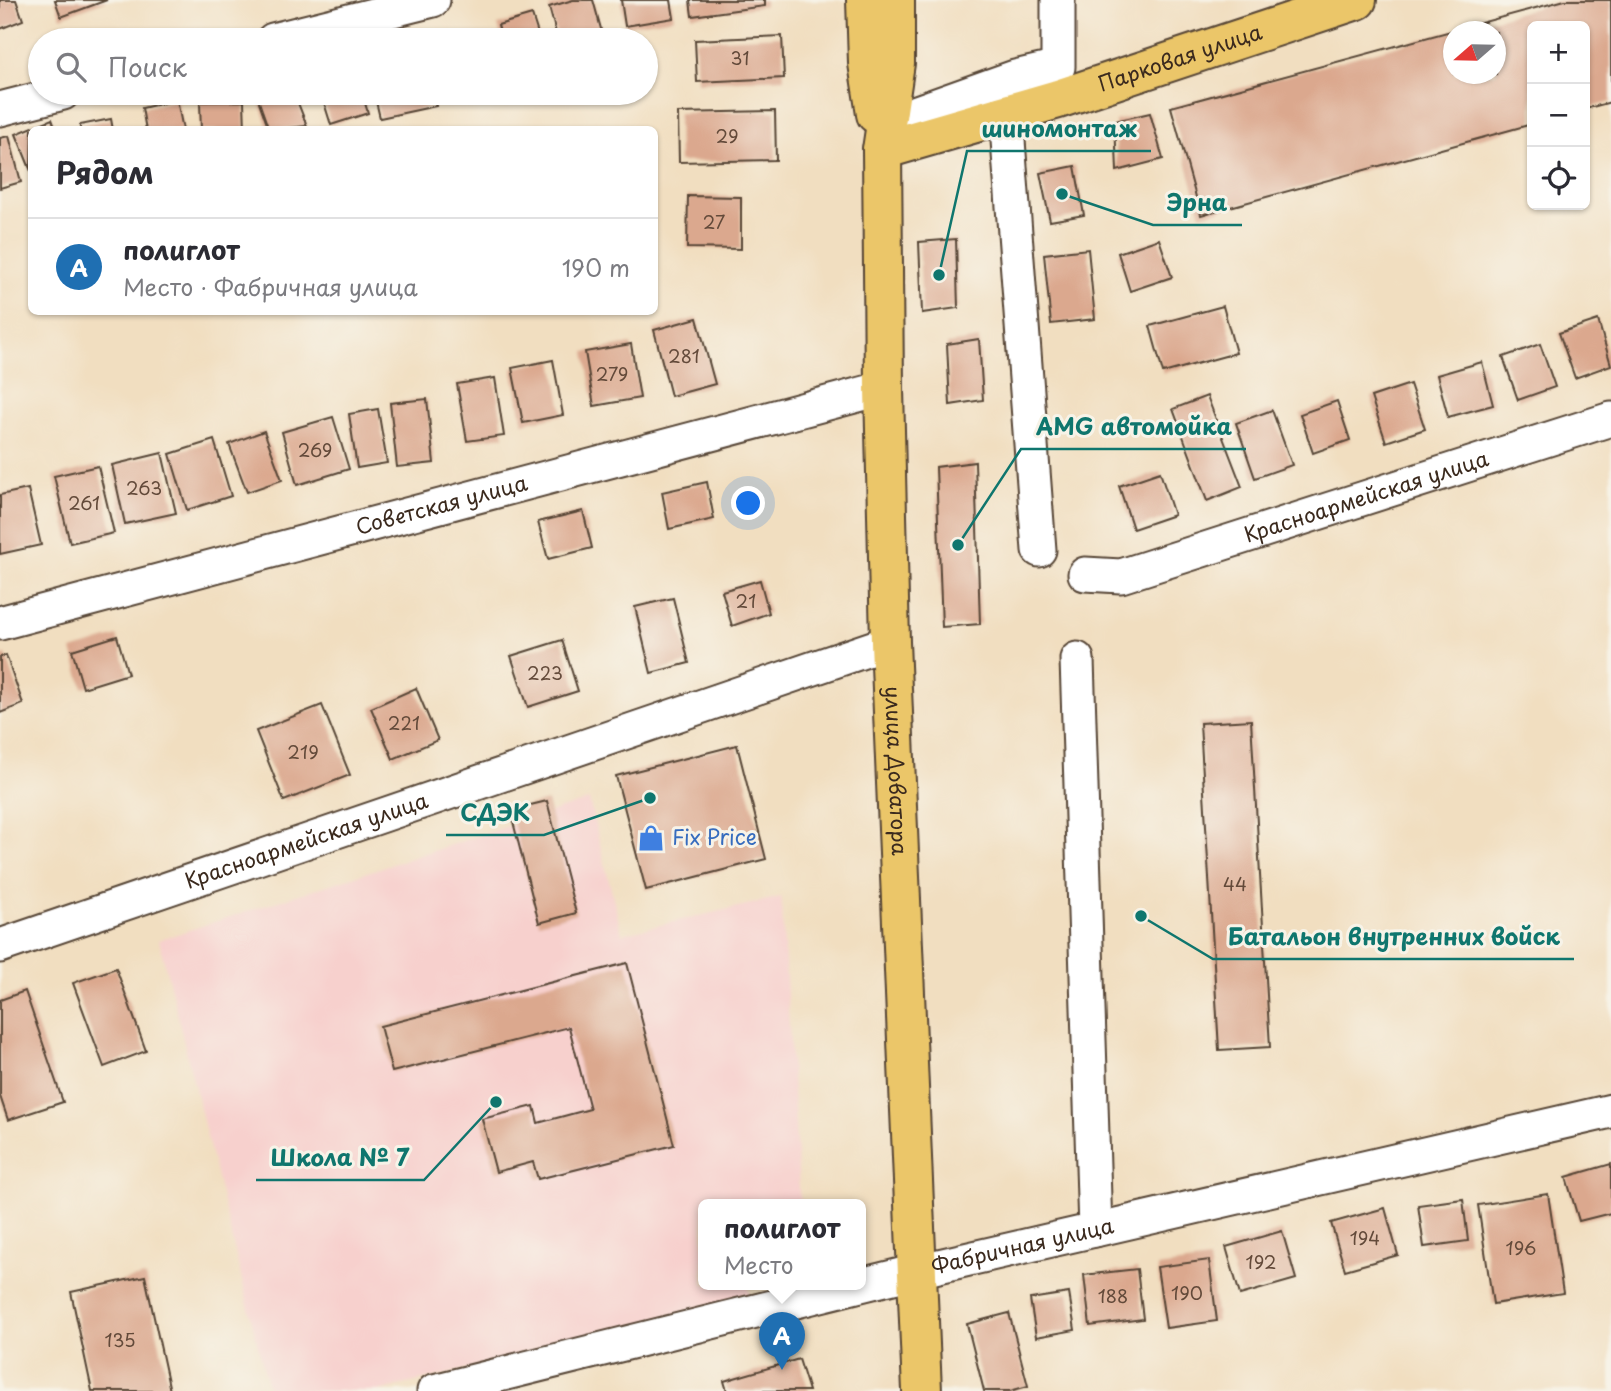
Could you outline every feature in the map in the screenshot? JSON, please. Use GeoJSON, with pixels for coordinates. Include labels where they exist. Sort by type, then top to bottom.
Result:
{"type":"FeatureCollection","features":[{"type":"Feature","properties":{"kind":"main road","name":"улица Доватора"},"geometry":{"type":"LineString","coordinates":[[866,0],[868,63],[884,137]]}},
{"type":"Feature","properties":{"kind":"main road","name":"улица Доватора"},"geometry":{"type":"LineString","coordinates":[[895,0],[895,63],[884,137],[884,388],[891,642],[922,1391]]}},
{"type":"Feature","properties":{"kind":"main road","name":"Парковая улица"},"geometry":{"type":"LineString","coordinates":[[884,137],[1006,114],[1357,0]]}},
{"type":"Feature","properties":{"kind":"street"},"geometry":{"type":"LineString","coordinates":[[321,28],[433,0]]}},
{"type":"Feature","properties":{"kind":"street"},"geometry":{"type":"LineString","coordinates":[[884,137],[1015,77],[1058,67],[1058,0]]}},
{"type":"Feature","properties":{"kind":"street"},"geometry":{"type":"LineString","coordinates":[[0,108],[28,101]]}},
{"type":"Feature","properties":{"kind":"street"},"geometry":{"type":"LineString","coordinates":[[1006,114],[1039,550]]}},
{"type":"Feature","properties":{"kind":"street","name":"Советская улица"},"geometry":{"type":"LineString","coordinates":[[0,622],[884,388]]}},
{"type":"Feature","properties":{"kind":"street","name":"Красноармейская улица"},"geometry":{"type":"LineString","coordinates":[[1085,574],[1121,576],[1611,419]]}},
{"type":"Feature","properties":{"kind":"street","name":"Красноармейская улица"},"geometry":{"type":"LineString","coordinates":[[0,946],[891,642]]}},
{"type":"Feature","properties":{"kind":"street"},"geometry":{"type":"LineString","coordinates":[[1077,659],[1095,1230]]}},
{"type":"Feature","properties":{"kind":"street","name":"Фабричная улица"},"geometry":{"type":"LineString","coordinates":[[866,1284],[1611,1111]]}},
{"type":"Feature","properties":{"kind":"street","name":"Фабричная улица"},"geometry":{"type":"LineString","coordinates":[[434,1391],[841,1290]]}},
{"type":"Feature","properties":{"kind":"shaded area"},"geometry":{"type":"Polygon","coordinates":[[[589,800],[622,934],[781,897],[800,1199],[698,1199],[698,1290],[748,1290],[751,1301],[378,1391],[269,1391],[159,940],[589,800]]]}},
{"type":"Feature","properties":{"kind":"building"},"geometry":{"type":"Polygon","coordinates":[[[0,0],[16,0],[23,20],[0,29],[0,0]]]}},
{"type":"Feature","properties":{"kind":"building"},"geometry":{"type":"Polygon","coordinates":[[[55,0],[107,0],[61,17],[55,0]]]}},
{"type":"Feature","properties":{"kind":"building"},"geometry":{"type":"Polygon","coordinates":[[[573,0],[593,0],[601,28],[555,28],[549,7],[573,0]]]}},
{"type":"Feature","properties":{"kind":"building"},"geometry":{"type":"Polygon","coordinates":[[[621,0],[671,0],[674,18],[625,26],[621,0]]]}},
{"type":"Feature","properties":{"kind":"building"},"geometry":{"type":"Polygon","coordinates":[[[690,0],[765,0],[765,6],[692,16],[690,0]]]}},
{"type":"Feature","properties":{"kind":"building"},"geometry":{"type":"Polygon","coordinates":[[[1565,0],[1611,0],[1611,102],[1590,108],[1590,21],[1527,21],[1527,125],[1201,215],[1171,107],[1443,33],[1443,84],[1506,84],[1506,21],[1488,21],[1565,0]]]}},
{"type":"Feature","properties":{"kind":"building"},"geometry":{"type":"Polygon","coordinates":[[[532,15],[536,28],[499,28],[498,25],[532,15]]]}},
{"type":"Feature","properties":{"kind":"building"},"geometry":{"type":"Polygon","coordinates":[[[782,36],[784,78],[697,82],[695,40],[782,36]]]}},
{"type":"Feature","properties":{"kind":"building"},"geometry":{"type":"Polygon","coordinates":[[[178,105],[182,126],[145,126],[142,108],[178,105]]]}},
{"type":"Feature","properties":{"kind":"building"},"geometry":{"type":"Polygon","coordinates":[[[200,105],[244,105],[245,126],[201,126],[200,105]]]}},
{"type":"Feature","properties":{"kind":"building"},"geometry":{"type":"Polygon","coordinates":[[[260,105],[299,105],[307,126],[268,126],[260,105]]]}},
{"type":"Feature","properties":{"kind":"building"},"geometry":{"type":"Polygon","coordinates":[[[325,105],[366,105],[368,113],[331,125],[325,105]]]}},
{"type":"Feature","properties":{"kind":"building"},"geometry":{"type":"Polygon","coordinates":[[[377,105],[436,106],[380,118],[377,105]]]}},
{"type":"Feature","properties":{"kind":"building"},"geometry":{"type":"Polygon","coordinates":[[[775,111],[776,160],[679,162],[678,113],[775,111]]]}},
{"type":"Feature","properties":{"kind":"building"},"geometry":{"type":"Polygon","coordinates":[[[1150,113],[1163,159],[1117,171],[1115,121],[1150,113]]]}},
{"type":"Feature","properties":{"kind":"building"},"geometry":{"type":"Polygon","coordinates":[[[52,119],[55,126],[35,126],[52,119]]]}},
{"type":"Feature","properties":{"kind":"building"},"geometry":{"type":"Polygon","coordinates":[[[111,119],[112,126],[80,126],[111,119]]]}},
{"type":"Feature","properties":{"kind":"building"},"geometry":{"type":"Polygon","coordinates":[[[28,129],[28,164],[16,134],[28,129]]]}},
{"type":"Feature","properties":{"kind":"building"},"geometry":{"type":"Polygon","coordinates":[[[9,136],[21,182],[0,188],[0,138],[9,136]]]}},
{"type":"Feature","properties":{"kind":"building"},"geometry":{"type":"Polygon","coordinates":[[[1075,166],[1084,215],[1050,221],[1040,173],[1075,166]]]}},
{"type":"Feature","properties":{"kind":"building"},"geometry":{"type":"Polygon","coordinates":[[[688,196],[741,197],[741,249],[687,248],[688,196]]]}},
{"type":"Feature","properties":{"kind":"building"},"geometry":{"type":"Polygon","coordinates":[[[956,239],[958,308],[922,313],[919,242],[956,239]]]}},
{"type":"Feature","properties":{"kind":"building"},"geometry":{"type":"Polygon","coordinates":[[[1159,239],[1172,277],[1130,291],[1118,253],[1159,239]]]}},
{"type":"Feature","properties":{"kind":"building"},"geometry":{"type":"Polygon","coordinates":[[[1088,249],[1095,319],[1051,324],[1044,254],[1088,249]]]}},
{"type":"Feature","properties":{"kind":"building"},"geometry":{"type":"Polygon","coordinates":[[[1223,306],[1236,353],[1163,373],[1150,326],[1223,306]]]}},
{"type":"Feature","properties":{"kind":"building"},"geometry":{"type":"Polygon","coordinates":[[[697,318],[715,384],[671,396],[654,330],[697,318]]]}},
{"type":"Feature","properties":{"kind":"building"},"geometry":{"type":"Polygon","coordinates":[[[1598,320],[1611,365],[1575,378],[1559,333],[1598,320]]]}},
{"type":"Feature","properties":{"kind":"building"},"geometry":{"type":"Polygon","coordinates":[[[979,339],[983,400],[950,405],[947,344],[979,339]]]}},
{"type":"Feature","properties":{"kind":"building"},"geometry":{"type":"Polygon","coordinates":[[[631,344],[640,398],[594,406],[585,352],[631,344]]]}},
{"type":"Feature","properties":{"kind":"building"},"geometry":{"type":"Polygon","coordinates":[[[1540,344],[1555,387],[1518,400],[1503,357],[1540,344]]]}},
{"type":"Feature","properties":{"kind":"building"},"geometry":{"type":"Polygon","coordinates":[[[553,360],[563,415],[523,423],[512,368],[553,360]]]}},
{"type":"Feature","properties":{"kind":"building"},"geometry":{"type":"Polygon","coordinates":[[[1482,362],[1493,405],[1448,417],[1437,375],[1482,362]]]}},
{"type":"Feature","properties":{"kind":"building"},"geometry":{"type":"Polygon","coordinates":[[[495,378],[504,436],[467,441],[457,384],[495,378]]]}},
{"type":"Feature","properties":{"kind":"building"},"geometry":{"type":"Polygon","coordinates":[[[1410,384],[1425,429],[1386,442],[1371,397],[1410,384]]]}},
{"type":"Feature","properties":{"kind":"building"},"geometry":{"type":"Polygon","coordinates":[[[1207,396],[1242,487],[1207,501],[1173,409],[1207,396]]]}},
{"type":"Feature","properties":{"kind":"building"},"geometry":{"type":"Polygon","coordinates":[[[427,399],[434,463],[397,467],[390,403],[427,399]]]}},
{"type":"Feature","properties":{"kind":"building"},"geometry":{"type":"Polygon","coordinates":[[[1337,401],[1350,440],[1313,453],[1300,414],[1337,401]]]}},
{"type":"Feature","properties":{"kind":"building"},"geometry":{"type":"Polygon","coordinates":[[[378,409],[387,463],[357,468],[349,414],[378,409]]]}},
{"type":"Feature","properties":{"kind":"building"},"geometry":{"type":"Polygon","coordinates":[[[1272,410],[1292,465],[1255,478],[1236,423],[1272,410]]]}},
{"type":"Feature","properties":{"kind":"building"},"geometry":{"type":"Polygon","coordinates":[[[333,417],[349,469],[297,485],[282,432],[333,417]]]}},
{"type":"Feature","properties":{"kind":"building"},"geometry":{"type":"Polygon","coordinates":[[[264,431],[282,480],[247,492],[229,444],[264,431]]]}},
{"type":"Feature","properties":{"kind":"building"},"geometry":{"type":"Polygon","coordinates":[[[214,440],[231,496],[187,510],[170,454],[214,440]]]}},
{"type":"Feature","properties":{"kind":"building"},"geometry":{"type":"Polygon","coordinates":[[[162,453],[176,513],[125,524],[112,465],[162,453]]]}},
{"type":"Feature","properties":{"kind":"building"},"geometry":{"type":"Polygon","coordinates":[[[975,462],[980,624],[942,627],[936,467],[975,462]]]}},
{"type":"Feature","properties":{"kind":"building"},"geometry":{"type":"Polygon","coordinates":[[[98,466],[114,533],[70,543],[54,476],[98,466]]]}},
{"type":"Feature","properties":{"kind":"building"},"geometry":{"type":"Polygon","coordinates":[[[1160,472],[1174,515],[1133,529],[1119,486],[1160,472]]]}},
{"type":"Feature","properties":{"kind":"building"},"geometry":{"type":"Polygon","coordinates":[[[707,482],[714,519],[669,529],[662,492],[707,482]]]}},
{"type":"Feature","properties":{"kind":"building"},"geometry":{"type":"Polygon","coordinates":[[[28,489],[41,545],[0,554],[0,495],[28,489]]]}},
{"type":"Feature","properties":{"kind":"building"},"geometry":{"type":"Polygon","coordinates":[[[583,511],[592,548],[548,559],[538,522],[583,511]]]}},
{"type":"Feature","properties":{"kind":"building"},"geometry":{"type":"Polygon","coordinates":[[[760,580],[769,613],[732,626],[722,591],[760,580]]]}},
{"type":"Feature","properties":{"kind":"building"},"geometry":{"type":"Polygon","coordinates":[[[673,598],[689,663],[651,673],[635,607],[673,598]]]}},
{"type":"Feature","properties":{"kind":"building"},"geometry":{"type":"Polygon","coordinates":[[[117,636],[128,674],[83,688],[72,650],[117,636]]]}},
{"type":"Feature","properties":{"kind":"building"},"geometry":{"type":"Polygon","coordinates":[[[562,640],[578,691],[528,707],[511,656],[562,640]]]}},
{"type":"Feature","properties":{"kind":"building"},"geometry":{"type":"Polygon","coordinates":[[[6,655],[23,704],[0,713],[0,657],[6,655]]]}},
{"type":"Feature","properties":{"kind":"building"},"geometry":{"type":"Polygon","coordinates":[[[416,688],[438,740],[393,759],[371,708],[416,688]]]}},
{"type":"Feature","properties":{"kind":"building"},"geometry":{"type":"Polygon","coordinates":[[[322,705],[350,775],[284,801],[256,731],[322,705]]]}},
{"type":"Feature","properties":{"kind":"building"},"geometry":{"type":"Polygon","coordinates":[[[1251,720],[1270,1047],[1219,1050],[1200,723],[1251,720]]]}},
{"type":"Feature","properties":{"kind":"building"},"geometry":{"type":"Polygon","coordinates":[[[737,745],[766,859],[646,890],[616,776],[737,745]]]}},
{"type":"Feature","properties":{"kind":"building"},"geometry":{"type":"Polygon","coordinates":[[[547,801],[576,913],[539,923],[510,810],[547,801]]]}},
{"type":"Feature","properties":{"kind":"building"},"geometry":{"type":"Polygon","coordinates":[[[627,963],[674,1145],[538,1179],[533,1162],[496,1172],[482,1119],[534,1106],[538,1123],[590,1109],[569,1027],[392,1072],[380,1026],[627,963]]]}},
{"type":"Feature","properties":{"kind":"building"},"geometry":{"type":"Polygon","coordinates":[[[116,968],[146,1051],[104,1067],[73,983],[116,968]]]}},
{"type":"Feature","properties":{"kind":"building"},"geometry":{"type":"Polygon","coordinates":[[[25,991],[63,1102],[8,1120],[0,1096],[0,1000],[25,991]]]}},
{"type":"Feature","properties":{"kind":"building"},"geometry":{"type":"Polygon","coordinates":[[[1611,1164],[1611,1213],[1579,1221],[1566,1177],[1611,1164]]]}},
{"type":"Feature","properties":{"kind":"building"},"geometry":{"type":"Polygon","coordinates":[[[1548,1194],[1563,1293],[1493,1304],[1478,1205],[1548,1194]]]}},
{"type":"Feature","properties":{"kind":"building"},"geometry":{"type":"Polygon","coordinates":[[[1463,1199],[1468,1241],[1424,1247],[1418,1205],[1463,1199]]]}},
{"type":"Feature","properties":{"kind":"building"},"geometry":{"type":"Polygon","coordinates":[[[1385,1208],[1398,1255],[1345,1270],[1331,1223],[1385,1208]]]}},
{"type":"Feature","properties":{"kind":"building"},"geometry":{"type":"Polygon","coordinates":[[[1282,1231],[1296,1279],[1240,1295],[1226,1247],[1282,1231]]]}},
{"type":"Feature","properties":{"kind":"building"},"geometry":{"type":"Polygon","coordinates":[[[1209,1260],[1217,1321],[1166,1328],[1157,1267],[1209,1260]]]}},
{"type":"Feature","properties":{"kind":"building"},"geometry":{"type":"Polygon","coordinates":[[[1137,1269],[1143,1319],[1090,1326],[1084,1275],[1137,1269]]]}},
{"type":"Feature","properties":{"kind":"building"},"geometry":{"type":"Polygon","coordinates":[[[145,1276],[170,1391],[92,1391],[71,1292],[145,1276]]]}},
{"type":"Feature","properties":{"kind":"building"},"geometry":{"type":"Polygon","coordinates":[[[1069,1293],[1075,1330],[1036,1337],[1030,1299],[1069,1293]]]}},
{"type":"Feature","properties":{"kind":"building"},"geometry":{"type":"Polygon","coordinates":[[[1009,1313],[1028,1386],[1010,1391],[984,1391],[967,1324],[1009,1313]]]}},
{"type":"Feature","properties":{"kind":"building"},"geometry":{"type":"Polygon","coordinates":[[[799,1359],[809,1391],[727,1391],[724,1381],[799,1359]]]}},
{"type":"Feature","properties":{"kind":"place","name":"Эрна"},"geometry":{"type":"Point","coordinates":[1062,194]}},
{"type":"Feature","properties":{"kind":"place","name":"шиномонтаж"},"geometry":{"type":"Point","coordinates":[939,275]}},
{"type":"Feature","properties":{"kind":"place","name":"AMG автомойка"},"geometry":{"type":"Point","coordinates":[958,545]}},
{"type":"Feature","properties":{"kind":"place","name":"СДЭК"},"geometry":{"type":"Point","coordinates":[650,798]}},
{"type":"Feature","properties":{"kind":"place","name":"Fix Price"},"geometry":{"type":"Point","coordinates":[651,838]}},
{"type":"Feature","properties":{"kind":"place","name":"Батальон внутренних войск"},"geometry":{"type":"Point","coordinates":[1141,916]}},
{"type":"Feature","properties":{"kind":"place","name":"Школа № 7"},"geometry":{"type":"Point","coordinates":[496,1102]}},
{"type":"Feature","properties":{"kind":"place","name":"полиглот"},"geometry":{"type":"Point","coordinates":[782,1370]}}]}
